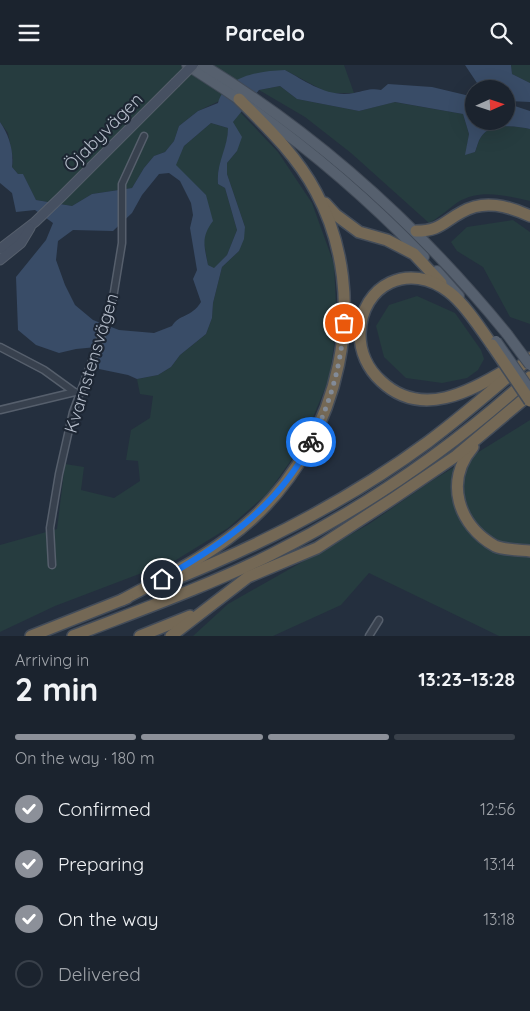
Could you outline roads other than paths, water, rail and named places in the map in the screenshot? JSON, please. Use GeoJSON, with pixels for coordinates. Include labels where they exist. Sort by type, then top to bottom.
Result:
{"type":"FeatureCollection","features":[{"type":"Feature","properties":{"kind":"highway"},"geometry":{"type":"LineString","coordinates":[[239,99],[255,107],[295,158],[316,192],[336,215],[359,232],[387,240],[414,254],[458,299],[494,343],[530,401]]}},
{"type":"Feature","properties":{"kind":"highway"},"geometry":{"type":"LineString","coordinates":[[122,600],[205,553],[253,518],[295,468],[318,429],[329,400],[339,363],[344,301],[336,244],[316,192]]}},
{"type":"Feature","properties":{"kind":"highway"},"geometry":{"type":"LineString","coordinates":[[416,231],[440,227],[463,211],[478,205],[504,206],[530,216]]}},
{"type":"Feature","properties":{"kind":"highway"},"geometry":{"type":"LineString","coordinates":[[458,299],[428,280],[419,277],[400,278],[381,288],[369,304],[361,324],[361,346],[370,367],[388,387],[404,396],[417,400],[439,400],[463,394],[491,381],[507,368],[530,357]]}},
{"type":"Feature","properties":{"kind":"highway"},"geometry":{"type":"LineString","coordinates":[[31,636],[236,554],[328,507],[426,443],[475,405],[530,357]]}},
{"type":"Feature","properties":{"kind":"highway"},"geometry":{"type":"LineString","coordinates":[[73,636],[200,586],[273,553],[357,507],[434,457],[494,409],[530,377]]}},
{"type":"Feature","properties":{"kind":"highway"},"geometry":{"type":"LineString","coordinates":[[171,636],[248,577],[317,548],[456,456],[530,394]]}},
{"type":"Feature","properties":{"kind":"highway"},"geometry":{"type":"LineString","coordinates":[[486,430],[467,454],[457,478],[458,499],[467,523],[496,546],[530,551]]}},
{"type":"Feature","properties":{"kind":"highway"},"geometry":{"type":"LineString","coordinates":[[140,636],[200,612]]}},
{"type":"Feature","properties":{"kind":"main road"},"geometry":{"type":"LineString","coordinates":[[187,65],[225,84],[239,99]]}},
{"type":"Feature","properties":{"kind":"main road"},"geometry":{"type":"LineString","coordinates":[[203,65],[316,155],[360,195],[408,240],[458,299]]}},
{"type":"Feature","properties":{"kind":"main road"},"geometry":{"type":"LineString","coordinates":[[255,107],[327,151],[416,231],[461,279],[530,365]]}},
{"type":"Feature","properties":{"kind":"main road"},"geometry":{"type":"LineString","coordinates":[[494,343],[530,390]]}},
{"type":"Feature","properties":{"kind":"street","name":"Öjabyvägen"},"geometry":{"type":"LineString","coordinates":[[1,253],[62,197],[193,65]]}},
{"type":"Feature","properties":{"kind":"street","name":"Kvarnstensvägen"},"geometry":{"type":"LineString","coordinates":[[52,565],[50,528],[58,474],[73,412],[106,323],[122,243],[122,185],[144,136]]}},
{"type":"Feature","properties":{"kind":"street"},"geometry":{"type":"LineString","coordinates":[[0,347],[44,370],[73,391],[80,393]]}},
{"type":"Feature","properties":{"kind":"street"},"geometry":{"type":"LineString","coordinates":[[0,410],[73,391]]}},
{"type":"Feature","properties":{"kind":"street"},"geometry":{"type":"LineString","coordinates":[[369,636],[379,620]]}},
{"type":"Feature","properties":{"kind":"water"},"geometry":{"type":"Polygon","coordinates":[[[465,65],[511,65],[512,74],[530,83],[530,102],[515,101],[515,80],[475,80],[465,65]]]}},
{"type":"Feature","properties":{"kind":"water"},"geometry":{"type":"Polygon","coordinates":[[[285,70],[318,88],[335,93],[344,94],[381,90],[388,84],[432,87],[465,95],[465,121],[463,114],[395,102],[359,111],[297,99],[280,86],[259,90],[233,122],[242,137],[237,151],[227,163],[227,174],[245,227],[244,239],[239,251],[222,267],[213,303],[212,318],[206,334],[180,355],[171,367],[158,375],[137,379],[128,375],[99,369],[97,347],[59,353],[36,345],[18,330],[16,277],[46,240],[53,223],[35,210],[16,212],[12,193],[0,183],[0,122],[10,143],[12,167],[18,174],[23,174],[36,200],[72,206],[92,194],[132,188],[154,156],[165,152],[174,141],[179,126],[198,111],[218,103],[228,86],[245,76],[285,70]],[[211,123],[184,146],[176,165],[206,195],[213,221],[205,237],[205,247],[208,265],[214,268],[227,255],[237,230],[225,188],[218,184],[219,169],[228,128],[211,123]],[[169,173],[159,174],[142,195],[132,213],[113,231],[73,230],[58,241],[56,260],[65,285],[75,305],[93,320],[119,330],[154,333],[172,326],[178,319],[193,311],[201,302],[193,279],[197,270],[190,228],[193,215],[191,203],[180,181],[169,173]]]}},
{"type":"Feature","properties":{"kind":"water"},"geometry":{"type":"Polygon","coordinates":[[[515,106],[530,111],[530,129],[515,127],[515,106]]]}},
{"type":"Feature","properties":{"kind":"water"},"geometry":{"type":"Polygon","coordinates":[[[468,130],[488,130],[481,137],[475,152],[465,155],[469,134],[468,130]]]}}]}
